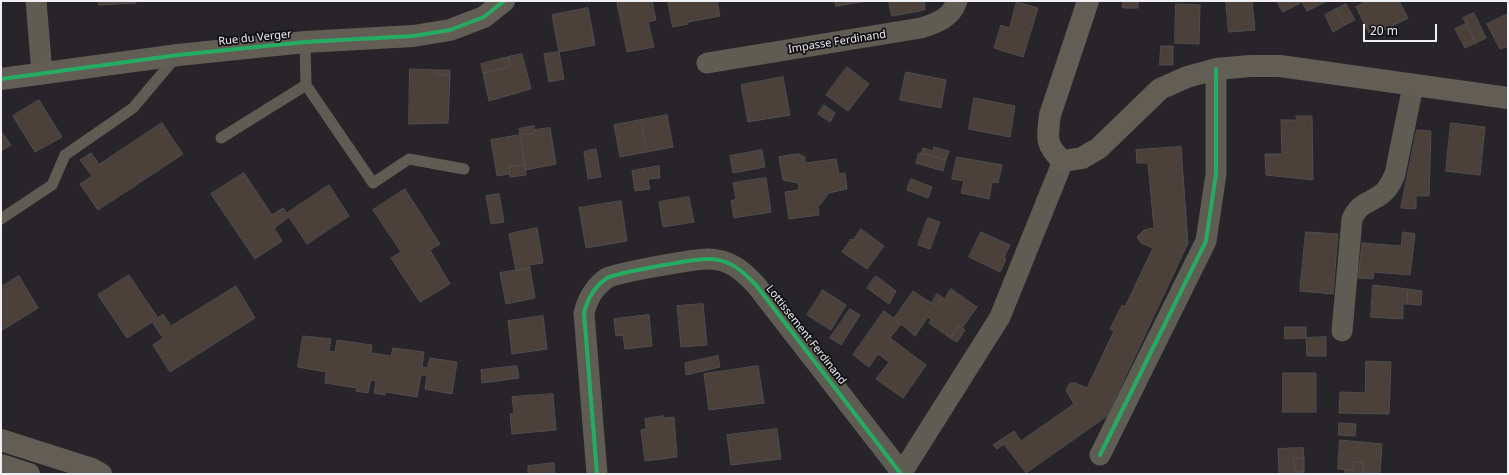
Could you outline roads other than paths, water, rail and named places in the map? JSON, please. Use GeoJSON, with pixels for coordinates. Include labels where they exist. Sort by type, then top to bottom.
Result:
{"type":"FeatureCollection","features":[{"type":"Feature","properties":{"kind":"street"},"geometry":{"type":"LineString","coordinates":[[36,1],[42,73]]}},
{"type":"Feature","properties":{"kind":"street","name":"Rue du Verger"},"geometry":{"type":"LineString","coordinates":[[1,80],[178,55],[305,42],[413,36],[450,30],[484,17],[504,1]]}},
{"type":"Feature","properties":{"kind":"street","name":"Impasse Ferdinand"},"geometry":{"type":"LineString","coordinates":[[707,63],[921,28],[941,22],[955,7],[957,1]]}},
{"type":"Feature","properties":{"kind":"street"},"geometry":{"type":"LineString","coordinates":[[1088,1],[1050,114],[1048,134],[1052,152],[1063,161],[1082,158],[1099,148],[1160,89],[1187,77],[1216,69],[1250,66],[1280,66],[1413,86],[1508,98]]}},
{"type":"Feature","properties":{"kind":"street"},"geometry":{"type":"LineString","coordinates":[[1100,455],[1206,241],[1216,174],[1216,69]]}},
{"type":"Feature","properties":{"kind":"street"},"geometry":{"type":"LineString","coordinates":[[1342,331],[1352,219],[1356,210],[1364,203],[1382,194],[1391,184],[1395,174],[1413,86]]}},
{"type":"Feature","properties":{"kind":"street","name":"Lottissement Ferdinand"},"geometry":{"type":"LineString","coordinates":[[597,474],[584,313],[588,300],[596,288],[608,278],[624,273],[708,259],[729,263],[743,272],[756,285],[901,473],[1000,316],[1063,161]]}},
{"type":"Feature","properties":{"kind":"street"},"geometry":{"type":"LineString","coordinates":[[1,440],[92,469],[101,474]]}},
{"type":"Feature","properties":{"kind":"street"},"geometry":{"type":"LineString","coordinates":[[1,465],[29,474]]}},
{"type":"Feature","properties":{"kind":"lane"},"geometry":{"type":"LineString","coordinates":[[305,42],[306,85],[373,183],[410,159],[464,169]]}},
{"type":"Feature","properties":{"kind":"lane"},"geometry":{"type":"LineString","coordinates":[[1,219],[52,185],[65,154],[133,108],[178,55]]}},
{"type":"Feature","properties":{"kind":"lane"},"geometry":{"type":"LineString","coordinates":[[221,138],[306,85]]}}]}
